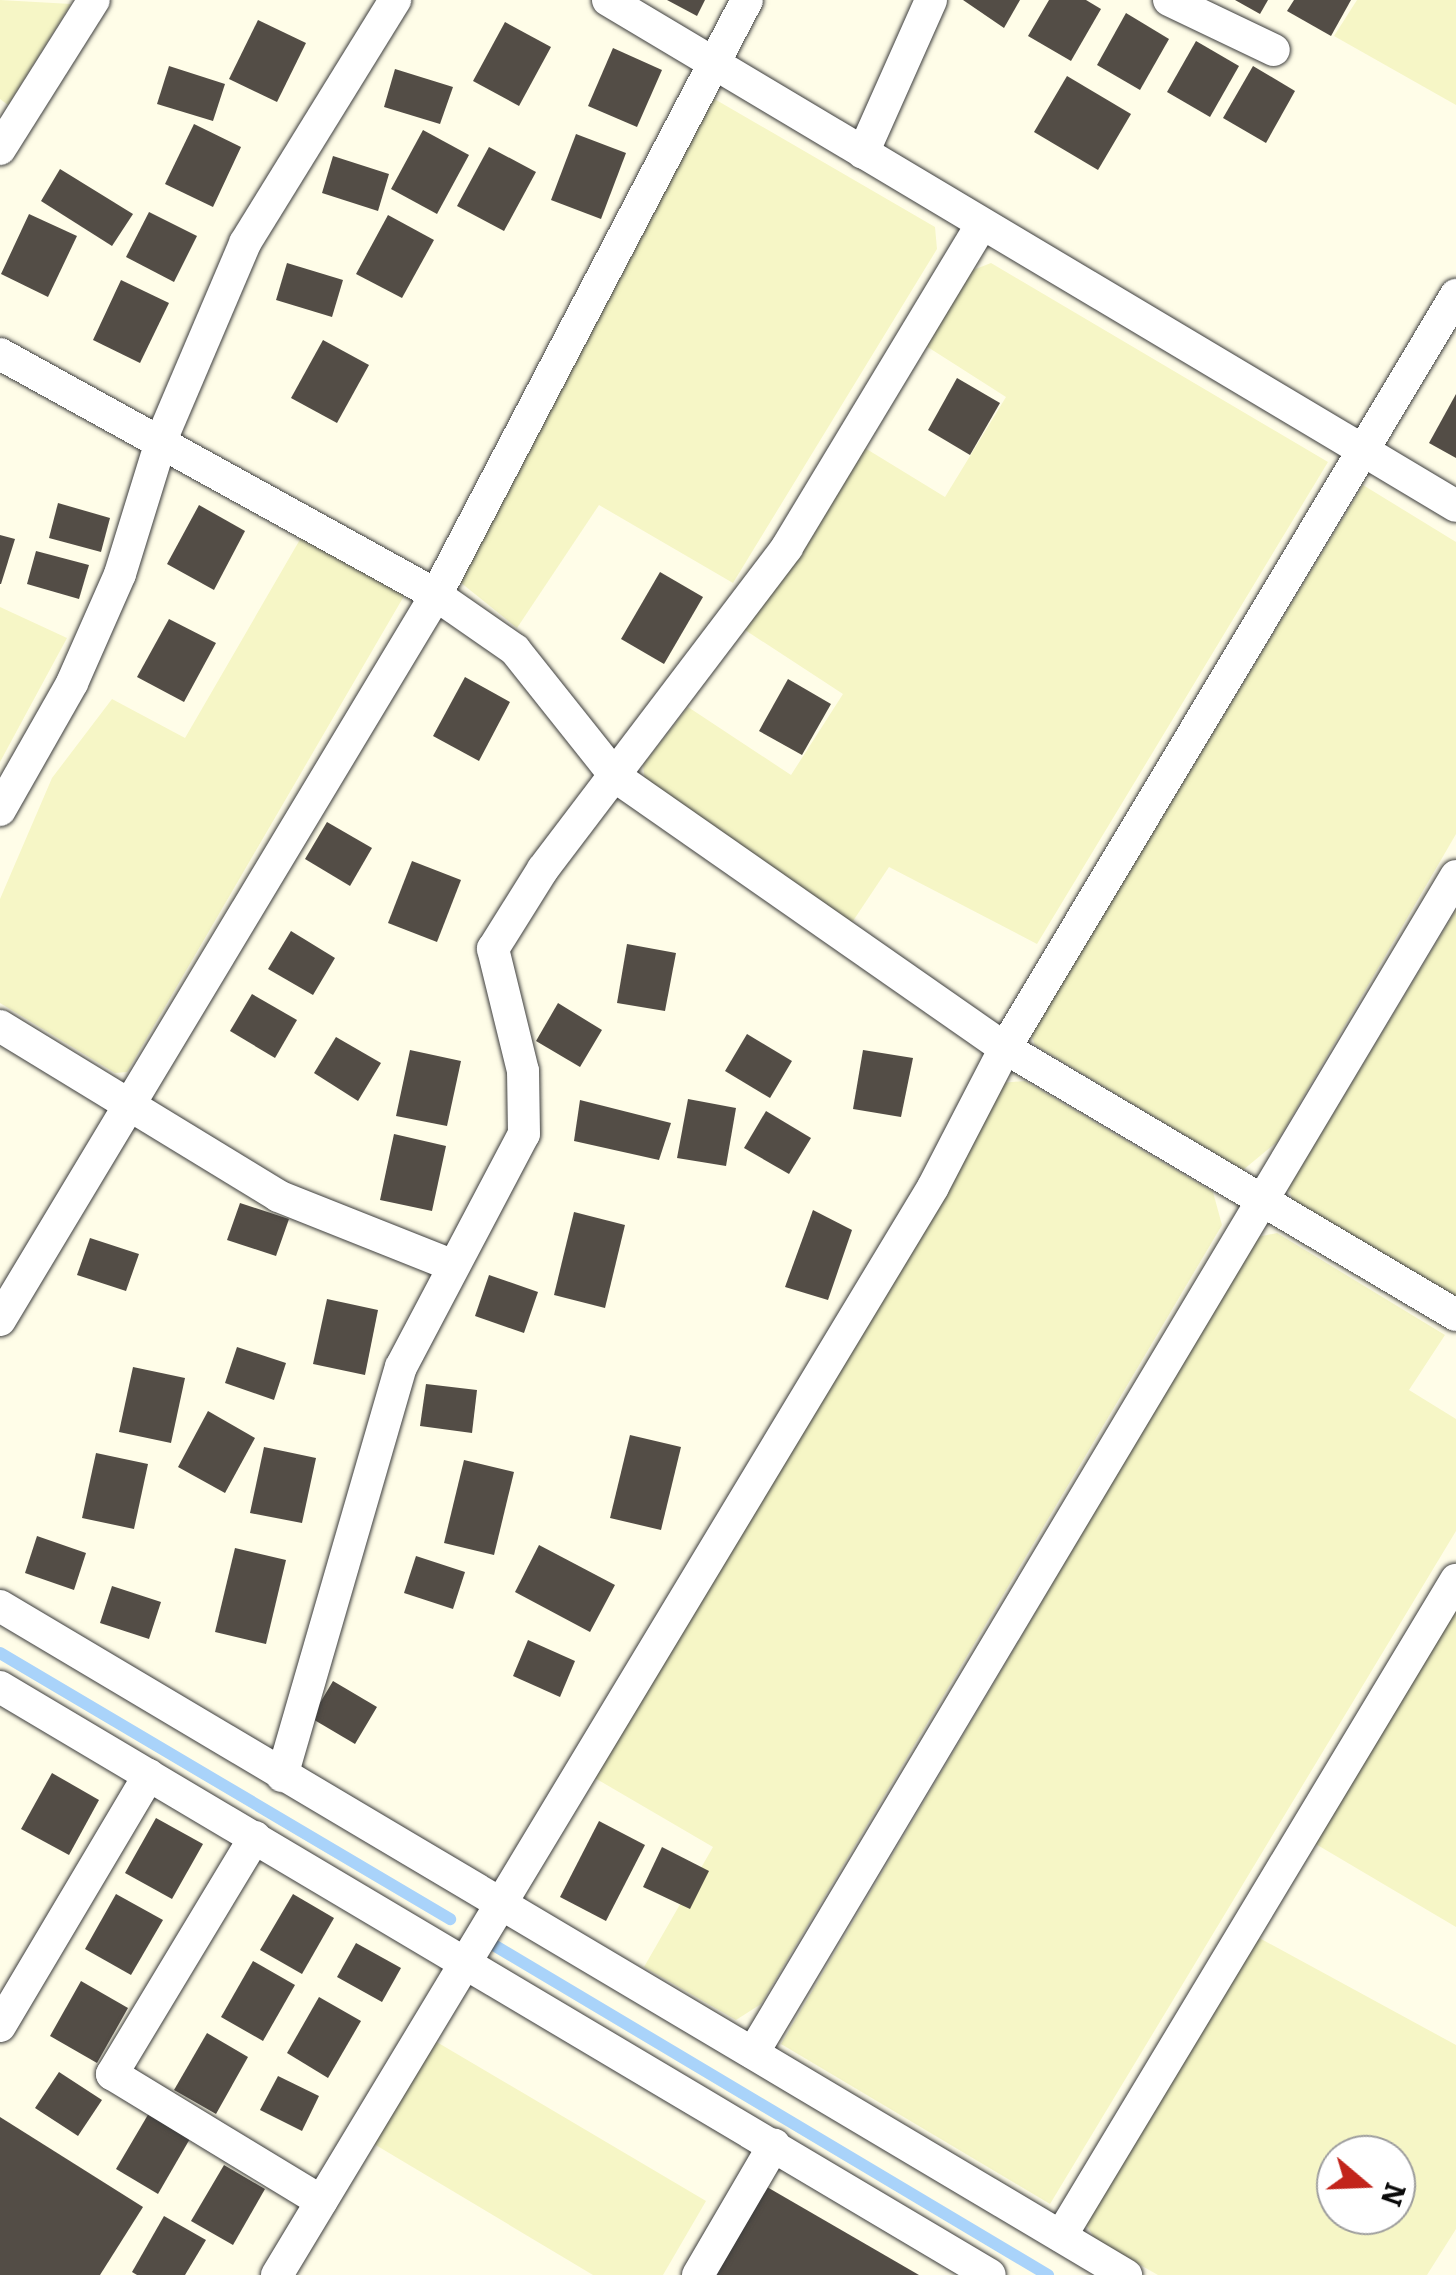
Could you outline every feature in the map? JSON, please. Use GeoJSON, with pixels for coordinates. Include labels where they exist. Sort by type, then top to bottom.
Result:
{"type":"FeatureCollection","features":[{"type":"Feature","properties":{"kind":"street"},"geometry":{"type":"LineString","coordinates":[[0,149],[94,0]]}},
{"type":"Feature","properties":{"kind":"street"},"geometry":{"type":"LineString","coordinates":[[0,810],[72,683],[120,574],[162,438],[245,244],[395,0]]}},
{"type":"Feature","properties":{"kind":"street"},"geometry":{"type":"LineString","coordinates":[[608,0],[1456,506]]}},
{"type":"Feature","properties":{"kind":"street"},"geometry":{"type":"LineString","coordinates":[[0,1320],[436,596],[747,0]]}},
{"type":"Feature","properties":{"kind":"street"},"geometry":{"type":"LineString","coordinates":[[862,152],[931,0]]}},
{"type":"Feature","properties":{"kind":"street"},"geometry":{"type":"LineString","coordinates":[[1170,0],[1274,50]]}},
{"type":"Feature","properties":{"kind":"street"},"geometry":{"type":"LineString","coordinates":[[282,1776],[401,1367],[524,1134],[523,1070],[493,949],[543,868],[616,778],[787,547],[982,224]]}},
{"type":"Feature","properties":{"kind":"street"},"geometry":{"type":"LineString","coordinates":[[278,2275],[495,1904],[928,1196],[1005,1048],[1456,295]]}},
{"type":"Feature","properties":{"kind":"street"},"geometry":{"type":"LineString","coordinates":[[0,354],[89,407],[162,438],[436,596],[515,650],[616,778],[1005,1048],[1456,1315]]}},
{"type":"Feature","properties":{"kind":"street"},"geometry":{"type":"LineString","coordinates":[[753,2053],[1456,876]]}},
{"type":"Feature","properties":{"kind":"street"},"geometry":{"type":"LineString","coordinates":[[0,1026],[131,1102],[278,1196],[454,1266]]}},
{"type":"Feature","properties":{"kind":"street"},"geometry":{"type":"LineString","coordinates":[[1061,2236],[1456,1580]]}},
{"type":"Feature","properties":{"kind":"street"},"geometry":{"type":"LineString","coordinates":[[0,1606],[495,1904],[1126,2275]]}},
{"type":"Feature","properties":{"kind":"street"},"geometry":{"type":"LineString","coordinates":[[0,1686],[990,2275]]}},
{"type":"Feature","properties":{"kind":"street"},"geometry":{"type":"LineString","coordinates":[[0,2026],[150,1775]]}},
{"type":"Feature","properties":{"kind":"street"},"geometry":{"type":"LineString","coordinates":[[255,1837],[112,2074],[321,2202]]}},
{"type":"Feature","properties":{"kind":"street"},"geometry":{"type":"LineString","coordinates":[[698,2275],[774,2145]]}},
{"type":"Feature","properties":{"kind":"green space"},"geometry":{"type":"Polygon","coordinates":[[[0,0],[71,4],[8,105],[0,99],[0,0]]]}},
{"type":"Feature","properties":{"kind":"green space"},"geometry":{"type":"Polygon","coordinates":[[[1357,0],[1456,0],[1456,105],[1334,36],[1357,0]]]}},
{"type":"Feature","properties":{"kind":"green space"},"geometry":{"type":"Polygon","coordinates":[[[711,97],[935,227],[937,249],[733,583],[599,505],[517,628],[460,582],[711,97]]]}},
{"type":"Feature","properties":{"kind":"green space"},"geometry":{"type":"Polygon","coordinates":[[[991,263],[1328,462],[1037,944],[889,867],[851,924],[646,789],[643,765],[688,707],[791,775],[843,694],[745,630],[860,445],[945,497],[1006,397],[923,344],[968,272],[991,263]]]}},
{"type":"Feature","properties":{"kind":"green space"},"geometry":{"type":"Polygon","coordinates":[[[1363,485],[1456,542],[1456,834],[1277,1142],[1243,1170],[1035,1045],[1031,1034],[1363,485]]]}},
{"type":"Feature","properties":{"kind":"green space"},"geometry":{"type":"Polygon","coordinates":[[[302,536],[404,596],[127,1072],[115,1073],[0,1003],[0,899],[52,778],[112,699],[185,738],[302,536]]]}},
{"type":"Feature","properties":{"kind":"green space"},"geometry":{"type":"Polygon","coordinates":[[[0,607],[67,638],[0,762],[0,607]]]}},
{"type":"Feature","properties":{"kind":"green space"},"geometry":{"type":"Polygon","coordinates":[[[1456,910],[1456,1301],[1296,1207],[1288,1189],[1456,910]]]}},
{"type":"Feature","properties":{"kind":"green space"},"geometry":{"type":"Polygon","coordinates":[[[1025,1081],[1213,1192],[1222,1225],[761,2004],[736,2020],[644,1967],[713,1847],[588,1774],[1001,1083],[1025,1081]]]}},
{"type":"Feature","properties":{"kind":"green space"},"geometry":{"type":"Polygon","coordinates":[[[1277,1233],[1445,1335],[1409,1390],[1456,1419],[1456,1531],[1050,2204],[781,2044],[1257,1237],[1277,1233]]]}},
{"type":"Feature","properties":{"kind":"green space"},"geometry":{"type":"Polygon","coordinates":[[[1456,1602],[1456,1927],[1314,1843],[1456,1602]]]}},
{"type":"Feature","properties":{"kind":"green space"},"geometry":{"type":"Polygon","coordinates":[[[1252,1934],[1456,2045],[1456,2229],[1427,2275],[1158,2275],[1096,2240],[1085,2223],[1252,1934]]]}},
{"type":"Feature","properties":{"kind":"green space"},"geometry":{"type":"Polygon","coordinates":[[[435,2041],[706,2201],[663,2275],[593,2275],[374,2144],[435,2041]]]}},
{"type":"Feature","properties":{"kind":"building"},"geometry":{"type":"Polygon","coordinates":[[[667,0],[705,0],[697,16],[667,0]]]}},
{"type":"Feature","properties":{"kind":"building"},"geometry":{"type":"Polygon","coordinates":[[[963,0],[1020,0],[1004,28],[963,0]]]}},
{"type":"Feature","properties":{"kind":"building"},"geometry":{"type":"Polygon","coordinates":[[[1049,0],[1086,0],[1101,9],[1071,61],[1028,36],[1049,0]]]}},
{"type":"Feature","properties":{"kind":"building"},"geometry":{"type":"Polygon","coordinates":[[[1235,0],[1268,0],[1260,14],[1235,0]]]}},
{"type":"Feature","properties":{"kind":"building"},"geometry":{"type":"Polygon","coordinates":[[[1294,0],[1351,0],[1331,36],[1287,11],[1294,0]]]}},
{"type":"Feature","properties":{"kind":"building"},"geometry":{"type":"Polygon","coordinates":[[[1126,13],[1169,39],[1140,90],[1097,65],[1126,13]]]}},
{"type":"Feature","properties":{"kind":"building"},"geometry":{"type":"Polygon","coordinates":[[[258,20],[306,43],[277,102],[229,79],[258,20]]]}},
{"type":"Feature","properties":{"kind":"building"},"geometry":{"type":"Polygon","coordinates":[[[505,22],[551,47],[519,106],[473,81],[505,22]]]}},
{"type":"Feature","properties":{"kind":"building"},"geometry":{"type":"Polygon","coordinates":[[[1196,41],[1239,66],[1210,117],[1167,92],[1196,41]]]}},
{"type":"Feature","properties":{"kind":"building"},"geometry":{"type":"Polygon","coordinates":[[[613,48],[662,70],[637,127],[588,106],[613,48]]]}},
{"type":"Feature","properties":{"kind":"building"},"geometry":{"type":"Polygon","coordinates":[[[169,66],[225,84],[213,121],[157,104],[169,66]]]}},
{"type":"Feature","properties":{"kind":"building"},"geometry":{"type":"Polygon","coordinates":[[[1253,66],[1295,91],[1266,143],[1223,118],[1253,66]]]}},
{"type":"Feature","properties":{"kind":"building"},"geometry":{"type":"Polygon","coordinates":[[[395,69],[453,87],[440,124],[384,107],[395,69]]]}},
{"type":"Feature","properties":{"kind":"building"},"geometry":{"type":"Polygon","coordinates":[[[1067,76],[1131,114],[1098,170],[1034,132],[1067,76]]]}},
{"type":"Feature","properties":{"kind":"building"},"geometry":{"type":"Polygon","coordinates":[[[194,124],[241,147],[213,207],[165,184],[194,124]]]}},
{"type":"Feature","properties":{"kind":"building"},"geometry":{"type":"Polygon","coordinates":[[[423,130],[469,155],[437,214],[391,189],[423,130]]]}},
{"type":"Feature","properties":{"kind":"building"},"geometry":{"type":"Polygon","coordinates":[[[576,134],[626,153],[601,219],[551,200],[576,134]]]}},
{"type":"Feature","properties":{"kind":"building"},"geometry":{"type":"Polygon","coordinates":[[[489,147],[536,172],[504,231],[457,206],[489,147]]]}},
{"type":"Feature","properties":{"kind":"building"},"geometry":{"type":"Polygon","coordinates":[[[333,156],[389,174],[378,211],[322,193],[333,156]]]}},
{"type":"Feature","properties":{"kind":"building"},"geometry":{"type":"Polygon","coordinates":[[[60,169],[133,214],[112,246],[41,201],[60,169]]]}},
{"type":"Feature","properties":{"kind":"building"},"geometry":{"type":"Polygon","coordinates":[[[149,212],[197,236],[174,282],[126,257],[149,212]]]}},
{"type":"Feature","properties":{"kind":"building"},"geometry":{"type":"Polygon","coordinates":[[[29,214],[77,236],[48,297],[1,274],[29,214]]]}},
{"type":"Feature","properties":{"kind":"building"},"geometry":{"type":"Polygon","coordinates":[[[388,215],[434,240],[402,298],[356,274],[388,215]]]}},
{"type":"Feature","properties":{"kind":"building"},"geometry":{"type":"Polygon","coordinates":[[[287,263],[343,280],[332,317],[276,300],[287,263]]]}},
{"type":"Feature","properties":{"kind":"building"},"geometry":{"type":"Polygon","coordinates":[[[121,280],[169,303],[140,363],[93,340],[121,280]]]}},
{"type":"Feature","properties":{"kind":"building"},"geometry":{"type":"Polygon","coordinates":[[[323,340],[369,365],[337,423],[291,398],[323,340]]]}},
{"type":"Feature","properties":{"kind":"building"},"geometry":{"type":"Polygon","coordinates":[[[957,378],[1000,403],[970,455],[928,430],[957,378]]]}},
{"type":"Feature","properties":{"kind":"building"},"geometry":{"type":"Polygon","coordinates":[[[1456,394],[1456,458],[1429,443],[1456,394]]]}},
{"type":"Feature","properties":{"kind":"building"},"geometry":{"type":"Polygon","coordinates":[[[58,503],[110,518],[101,552],[49,538],[58,503]]]}},
{"type":"Feature","properties":{"kind":"building"},"geometry":{"type":"Polygon","coordinates":[[[199,505],[245,531],[214,590],[167,564],[199,505]]]}},
{"type":"Feature","properties":{"kind":"building"},"geometry":{"type":"Polygon","coordinates":[[[0,535],[15,539],[1,584],[0,584],[0,535]]]}},
{"type":"Feature","properties":{"kind":"building"},"geometry":{"type":"Polygon","coordinates":[[[36,551],[89,565],[79,599],[27,584],[36,551]]]}},
{"type":"Feature","properties":{"kind":"building"},"geometry":{"type":"Polygon","coordinates":[[[660,572],[703,597],[664,664],[621,639],[660,572]]]}},
{"type":"Feature","properties":{"kind":"building"},"geometry":{"type":"Polygon","coordinates":[[[169,619],[216,643],[184,702],[137,677],[169,619]]]}},
{"type":"Feature","properties":{"kind":"building"},"geometry":{"type":"Polygon","coordinates":[[[465,677],[510,702],[479,761],[433,736],[465,677]]]}},
{"type":"Feature","properties":{"kind":"building"},"geometry":{"type":"Polygon","coordinates":[[[788,679],[831,704],[802,755],[759,731],[788,679]]]}},
{"type":"Feature","properties":{"kind":"building"},"geometry":{"type":"Polygon","coordinates":[[[327,822],[372,848],[350,886],[305,859],[327,822]]]}},
{"type":"Feature","properties":{"kind":"building"},"geometry":{"type":"Polygon","coordinates":[[[412,861],[461,880],[437,942],[388,923],[412,861]]]}},
{"type":"Feature","properties":{"kind":"building"},"geometry":{"type":"Polygon","coordinates":[[[291,931],[335,958],[313,995],[268,969],[291,931]]]}},
{"type":"Feature","properties":{"kind":"building"},"geometry":{"type":"Polygon","coordinates":[[[627,944],[676,953],[665,1011],[617,1003],[627,944]]]}},
{"type":"Feature","properties":{"kind":"building"},"geometry":{"type":"Polygon","coordinates":[[[252,994],[297,1020],[275,1058],[230,1031],[252,994]]]}},
{"type":"Feature","properties":{"kind":"building"},"geometry":{"type":"Polygon","coordinates":[[[558,1003],[602,1030],[580,1067],[536,1041],[558,1003]]]}},
{"type":"Feature","properties":{"kind":"building"},"geometry":{"type":"Polygon","coordinates":[[[747,1034],[792,1061],[770,1098],[725,1071],[747,1034]]]}},
{"type":"Feature","properties":{"kind":"building"},"geometry":{"type":"Polygon","coordinates":[[[336,1037],[381,1063],[358,1101],[314,1073],[336,1037]]]}},
{"type":"Feature","properties":{"kind":"building"},"geometry":{"type":"Polygon","coordinates":[[[410,1050],[461,1061],[447,1126],[396,1116],[410,1050]]]}},
{"type":"Feature","properties":{"kind":"building"},"geometry":{"type":"Polygon","coordinates":[[[863,1050],[913,1058],[901,1117],[853,1109],[863,1050]]]}},
{"type":"Feature","properties":{"kind":"building"},"geometry":{"type":"Polygon","coordinates":[[[688,1099],[736,1108],[726,1166],[677,1158],[688,1099]]]}},
{"type":"Feature","properties":{"kind":"building"},"geometry":{"type":"Polygon","coordinates":[[[580,1100],[671,1123],[659,1160],[574,1141],[580,1100]]]}},
{"type":"Feature","properties":{"kind":"building"},"geometry":{"type":"Polygon","coordinates":[[[766,1111],[811,1138],[789,1174],[744,1148],[766,1111]]]}},
{"type":"Feature","properties":{"kind":"building"},"geometry":{"type":"Polygon","coordinates":[[[394,1134],[446,1146],[432,1211],[380,1200],[394,1134]]]}},
{"type":"Feature","properties":{"kind":"building"},"geometry":{"type":"Polygon","coordinates":[[[240,1203],[289,1219],[276,1256],[227,1240],[240,1203]]]}},
{"type":"Feature","properties":{"kind":"building"},"geometry":{"type":"Polygon","coordinates":[[[813,1210],[852,1230],[828,1300],[785,1287],[813,1210]]]}},
{"type":"Feature","properties":{"kind":"building"},"geometry":{"type":"Polygon","coordinates":[[[574,1212],[625,1225],[605,1308],[554,1295],[574,1212]]]}},
{"type":"Feature","properties":{"kind":"building"},"geometry":{"type":"Polygon","coordinates":[[[90,1238],[139,1254],[126,1291],[77,1275],[90,1238]]]}},
{"type":"Feature","properties":{"kind":"building"},"geometry":{"type":"Polygon","coordinates":[[[489,1275],[538,1292],[524,1333],[475,1316],[489,1275]]]}},
{"type":"Feature","properties":{"kind":"building"},"geometry":{"type":"Polygon","coordinates":[[[327,1299],[378,1310],[365,1375],[313,1364],[327,1299]]]}},
{"type":"Feature","properties":{"kind":"building"},"geometry":{"type":"Polygon","coordinates":[[[237,1347],[286,1363],[274,1400],[225,1383],[237,1347]]]}},
{"type":"Feature","properties":{"kind":"building"},"geometry":{"type":"Polygon","coordinates":[[[133,1367],[185,1378],[171,1443],[119,1432],[133,1367]]]}},
{"type":"Feature","properties":{"kind":"building"},"geometry":{"type":"Polygon","coordinates":[[[426,1384],[477,1390],[472,1433],[420,1426],[426,1384]]]}},
{"type":"Feature","properties":{"kind":"building"},"geometry":{"type":"Polygon","coordinates":[[[208,1411],[255,1438],[225,1493],[178,1467],[208,1411]]]}},
{"type":"Feature","properties":{"kind":"building"},"geometry":{"type":"Polygon","coordinates":[[[630,1435],[681,1447],[661,1530],[610,1518],[630,1435]]]}},
{"type":"Feature","properties":{"kind":"building"},"geometry":{"type":"Polygon","coordinates":[[[264,1447],[316,1458],[302,1523],[250,1513],[264,1447]]]}},
{"type":"Feature","properties":{"kind":"building"},"geometry":{"type":"Polygon","coordinates":[[[96,1453],[148,1464],[134,1529],[82,1518],[96,1453]]]}},
{"type":"Feature","properties":{"kind":"building"},"geometry":{"type":"Polygon","coordinates":[[[464,1460],[514,1472],[494,1555],[444,1543],[464,1460]]]}},
{"type":"Feature","properties":{"kind":"building"},"geometry":{"type":"Polygon","coordinates":[[[37,1536],[86,1553],[74,1590],[25,1573],[37,1536]]]}},
{"type":"Feature","properties":{"kind":"building"},"geometry":{"type":"Polygon","coordinates":[[[539,1545],[615,1585],[590,1632],[515,1592],[539,1545]]]}},
{"type":"Feature","properties":{"kind":"building"},"geometry":{"type":"Polygon","coordinates":[[[235,1548],[286,1560],[266,1644],[215,1632],[235,1548]]]}},
{"type":"Feature","properties":{"kind":"building"},"geometry":{"type":"Polygon","coordinates":[[[416,1556],[465,1572],[453,1609],[404,1593],[416,1556]]]}},
{"type":"Feature","properties":{"kind":"building"},"geometry":{"type":"Polygon","coordinates":[[[112,1586],[161,1602],[149,1639],[100,1623],[112,1586]]]}},
{"type":"Feature","properties":{"kind":"building"},"geometry":{"type":"Polygon","coordinates":[[[528,1640],[575,1661],[560,1697],[513,1676],[528,1640]]]}},
{"type":"Feature","properties":{"kind":"building"},"geometry":{"type":"Polygon","coordinates":[[[333,1681],[377,1707],[355,1744],[311,1718],[333,1681]]]}},
{"type":"Feature","properties":{"kind":"building"},"geometry":{"type":"Polygon","coordinates":[[[52,1773],[99,1800],[69,1855],[21,1829],[52,1773]]]}},
{"type":"Feature","properties":{"kind":"building"},"geometry":{"type":"Polygon","coordinates":[[[156,1818],[203,1844],[172,1899],[125,1873],[156,1818]]]}},
{"type":"Feature","properties":{"kind":"building"},"geometry":{"type":"Polygon","coordinates":[[[599,1821],[645,1845],[606,1921],[560,1897],[599,1821]]]}},
{"type":"Feature","properties":{"kind":"building"},"geometry":{"type":"Polygon","coordinates":[[[662,1847],[709,1871],[690,1909],[643,1887],[662,1847]]]}},
{"type":"Feature","properties":{"kind":"building"},"geometry":{"type":"Polygon","coordinates":[[[116,1894],[163,1920],[131,1975],[85,1949],[116,1894]]]}},
{"type":"Feature","properties":{"kind":"building"},"geometry":{"type":"Polygon","coordinates":[[[293,1894],[334,1918],[302,1974],[260,1950],[293,1894]]]}},
{"type":"Feature","properties":{"kind":"building"},"geometry":{"type":"Polygon","coordinates":[[[356,1943],[401,1968],[382,2002],[337,1977],[356,1943]]]}},
{"type":"Feature","properties":{"kind":"building"},"geometry":{"type":"Polygon","coordinates":[[[253,1961],[295,1985],[263,2041],[221,2017],[253,1961]]]}},
{"type":"Feature","properties":{"kind":"building"},"geometry":{"type":"Polygon","coordinates":[[[81,1981],[128,2008],[97,2063],[50,2036],[81,1981]]]}},
{"type":"Feature","properties":{"kind":"building"},"geometry":{"type":"Polygon","coordinates":[[[319,1997],[361,2021],[328,2078],[287,2053],[319,1997]]]}},
{"type":"Feature","properties":{"kind":"building"},"geometry":{"type":"Polygon","coordinates":[[[207,2033],[248,2057],[216,2114],[174,2090],[207,2033]]]}},
{"type":"Feature","properties":{"kind":"building"},"geometry":{"type":"Polygon","coordinates":[[[59,2072],[102,2100],[78,2136],[35,2108],[59,2072]]]}},
{"type":"Feature","properties":{"kind":"building"},"geometry":{"type":"Polygon","coordinates":[[[278,2076],[319,2096],[302,2131],[260,2110],[278,2076]]]}},
{"type":"Feature","properties":{"kind":"building"},"geometry":{"type":"Polygon","coordinates":[[[149,2113],[191,2137],[158,2194],[116,2169],[149,2113]]]}},
{"type":"Feature","properties":{"kind":"building"},"geometry":{"type":"Polygon","coordinates":[[[0,2117],[143,2207],[100,2275],[0,2275],[0,2117]]]}},
{"type":"Feature","properties":{"kind":"building"},"geometry":{"type":"Polygon","coordinates":[[[224,2165],[265,2189],[233,2245],[191,2221],[224,2165]]]}},
{"type":"Feature","properties":{"kind":"building"},"geometry":{"type":"Polygon","coordinates":[[[767,2187],[919,2275],[716,2275],[767,2187]]]}},
{"type":"Feature","properties":{"kind":"building"},"geometry":{"type":"Polygon","coordinates":[[[164,2216],[206,2240],[185,2275],[137,2275],[132,2272],[164,2216]]]}},
{"type":"Feature","properties":{"kind":"waterway"},"geometry":{"type":"LineString","coordinates":[[0,1653],[450,1919]]}},
{"type":"Feature","properties":{"kind":"waterway"},"geometry":{"type":"LineString","coordinates":[[487,1941],[1048,2275]]}}]}
